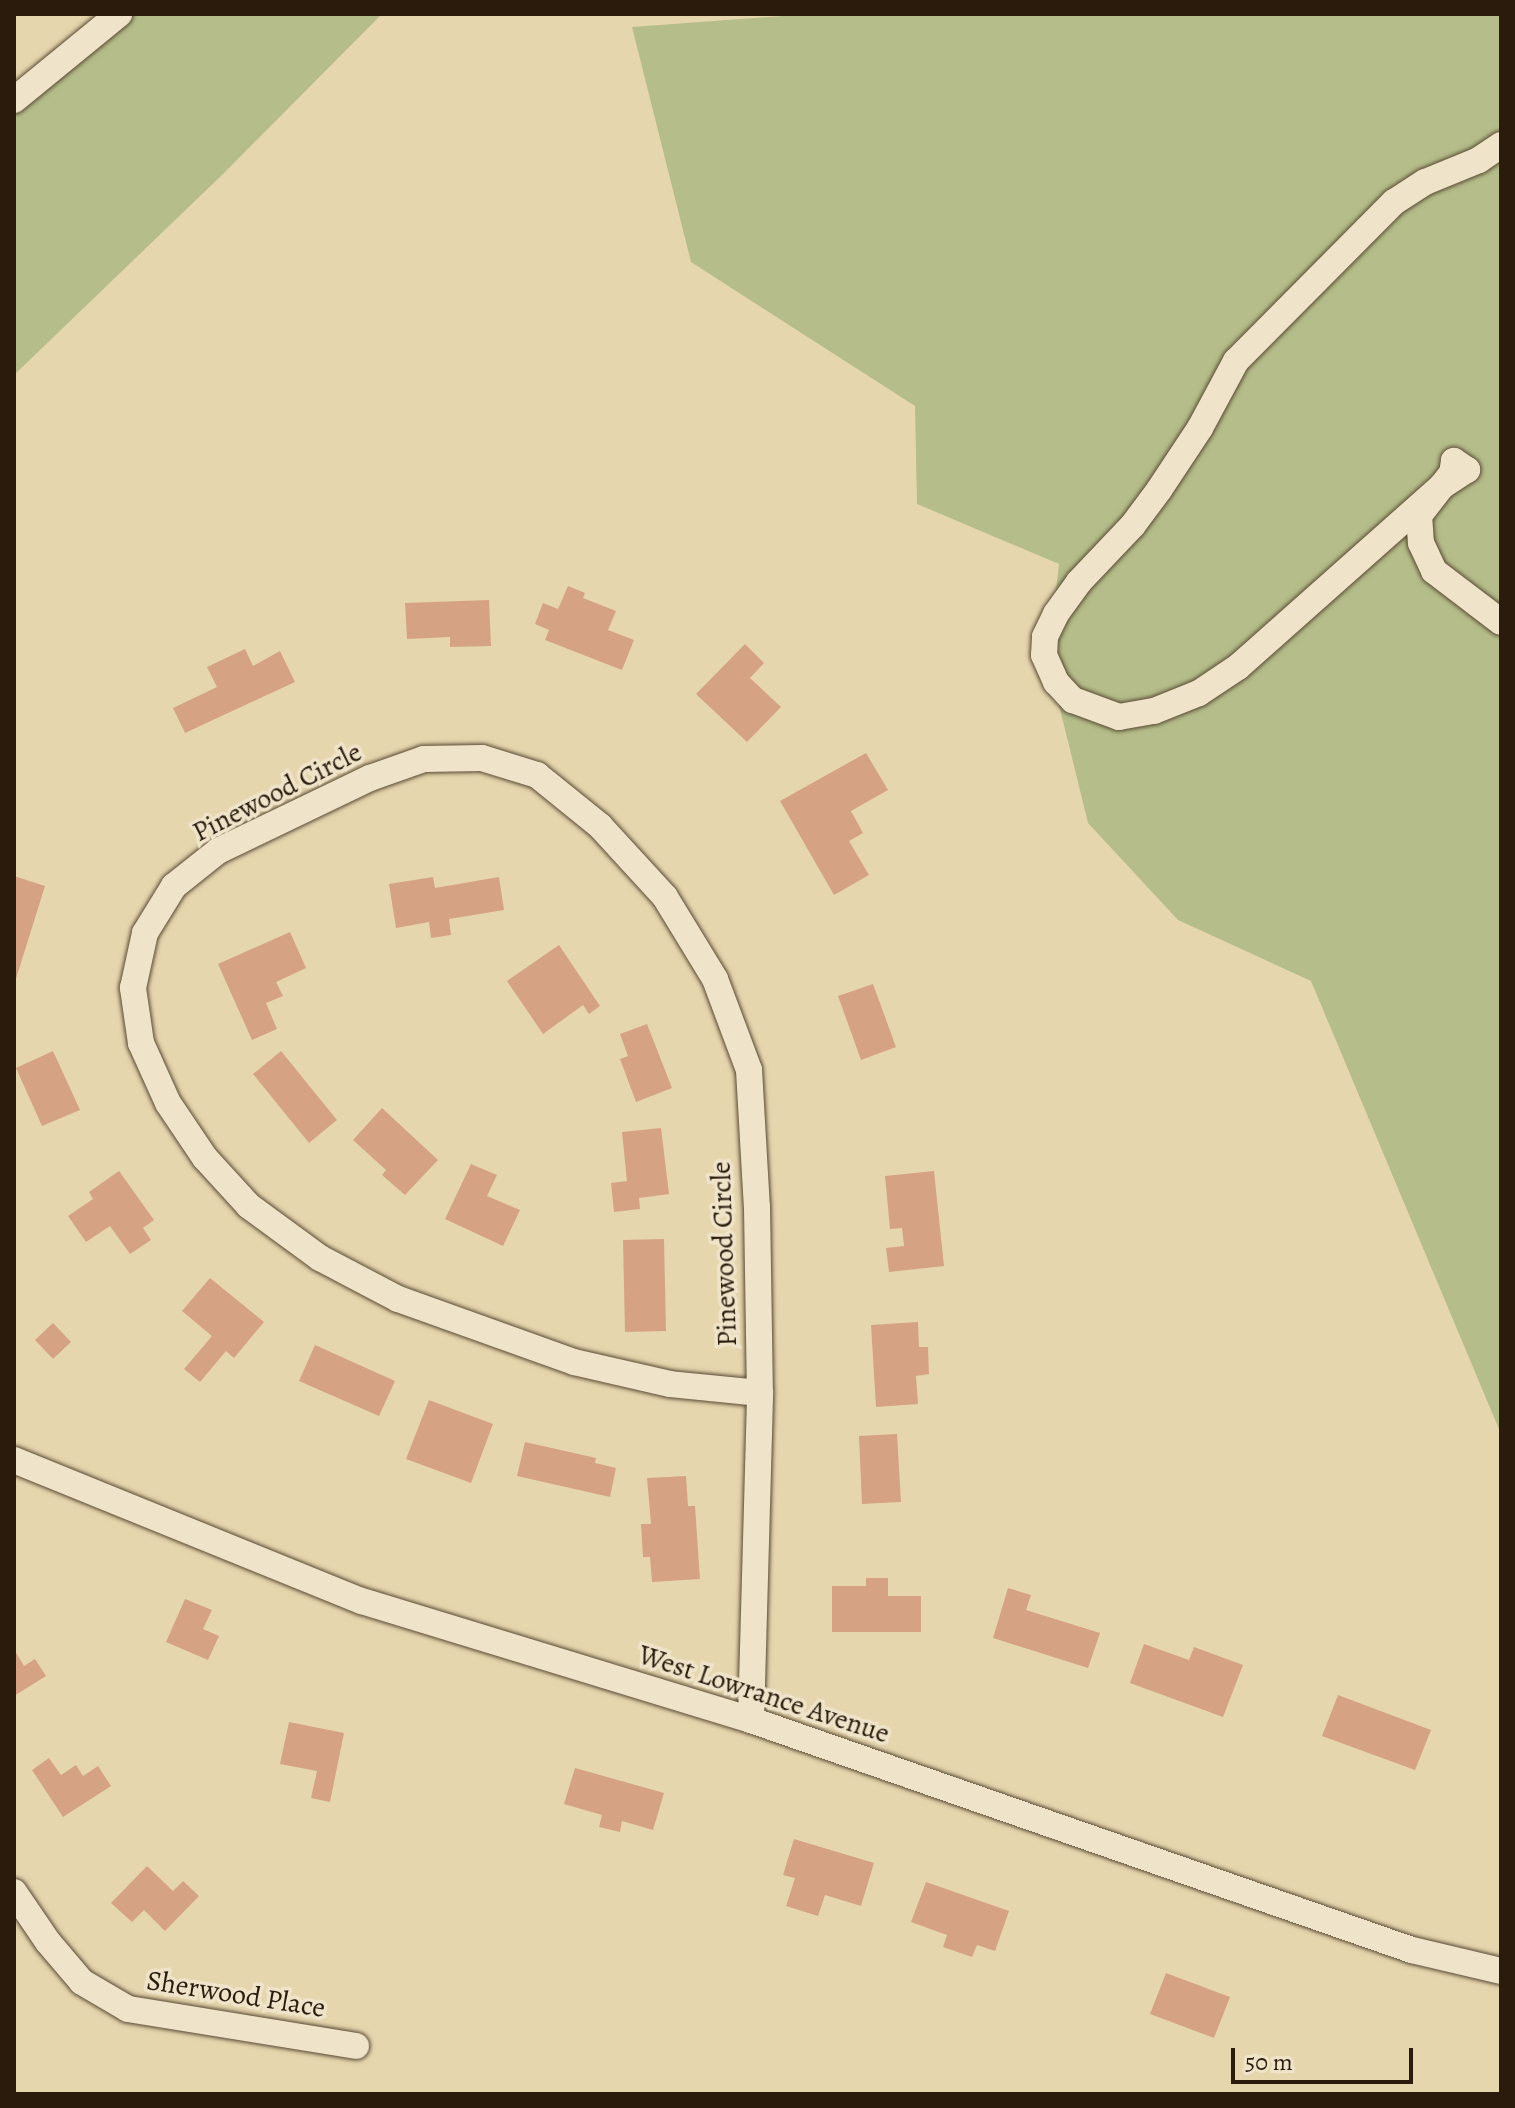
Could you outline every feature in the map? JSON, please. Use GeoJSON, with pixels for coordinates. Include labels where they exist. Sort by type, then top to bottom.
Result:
{"type":"FeatureCollection","features":[{"type":"Feature","properties":{"kind":"street"},"geometry":{"type":"LineString","coordinates":[[14,100],[119,14]]}},
{"type":"Feature","properties":{"kind":"street"},"geometry":{"type":"LineString","coordinates":[[1501,145],[1479,160],[1425,182],[1394,202],[1236,361],[1200,428],[1159,490],[1133,525],[1079,582],[1056,614],[1045,637],[1044,655],[1056,682],[1073,700],[1119,717],[1154,711],[1199,693],[1238,667],[1442,486],[1419,515],[1421,543],[1434,571],[1501,622]]}},
{"type":"Feature","properties":{"kind":"street","name":"Pinewood Circle"},"geometry":{"type":"LineString","coordinates":[[751,1720],[760,1393],[757,1207],[749,1070],[715,979],[665,897],[600,826],[537,775],[482,758],[424,759],[370,778],[218,851],[174,886],[145,933],[133,988],[141,1043],[168,1103],[205,1158],[249,1206],[320,1258],[398,1299],[574,1362],[670,1384],[760,1393]]}},
{"type":"Feature","properties":{"kind":"street","name":"West Lowrance Avenue"},"geometry":{"type":"LineString","coordinates":[[14,1460],[362,1601],[751,1720],[1412,1950],[1501,1971]]}},
{"type":"Feature","properties":{"kind":"street","name":"Sherwood Place"},"geometry":{"type":"LineString","coordinates":[[14,1892],[48,1942],[82,1982],[128,2009],[356,2046]]}},
{"type":"Feature","properties":{"kind":"green space"},"geometry":{"type":"Polygon","coordinates":[[[112,14],[382,14],[223,174],[14,375],[14,95],[112,14]]]}},
{"type":"Feature","properties":{"kind":"green space"},"geometry":{"type":"Polygon","coordinates":[[[809,14],[1501,14],[1501,1434],[1311,981],[1178,920],[1088,823],[1048,660],[1059,564],[917,504],[915,406],[691,262],[632,27],[809,14]]]}},
{"type":"Feature","properties":{"kind":"building"},"geometry":{"type":"Polygon","coordinates":[[[568,586],[585,593],[583,598],[616,611],[608,630],[634,640],[622,670],[545,640],[549,630],[535,624],[543,603],[558,609],[568,586]]]}},
{"type":"Feature","properties":{"kind":"building"},"geometry":{"type":"Polygon","coordinates":[[[489,600],[491,646],[450,647],[450,637],[407,639],[405,603],[489,600]]]}},
{"type":"Feature","properties":{"kind":"building"},"geometry":{"type":"Polygon","coordinates":[[[745,644],[764,663],[750,678],[781,707],[747,742],[696,694],[745,644]]]}},
{"type":"Feature","properties":{"kind":"building"},"geometry":{"type":"Polygon","coordinates":[[[245,649],[253,666],[280,651],[295,682],[185,733],[173,708],[217,687],[207,667],[245,649]]]}},
{"type":"Feature","properties":{"kind":"building"},"geometry":{"type":"Polygon","coordinates":[[[866,753],[888,790],[851,811],[863,833],[849,841],[869,875],[834,895],[780,801],[866,753]]]}},
{"type":"Feature","properties":{"kind":"building"},"geometry":{"type":"Polygon","coordinates":[[[14,876],[45,886],[15,982],[14,982],[14,876]]]}},
{"type":"Feature","properties":{"kind":"building"},"geometry":{"type":"Polygon","coordinates":[[[433,877],[435,888],[499,877],[504,910],[449,919],[451,935],[431,938],[429,922],[396,928],[389,884],[433,877]]]}},
{"type":"Feature","properties":{"kind":"building"},"geometry":{"type":"Polygon","coordinates":[[[290,932],[306,968],[276,982],[283,996],[266,1003],[277,1029],[252,1040],[218,964],[290,932]]]}},
{"type":"Feature","properties":{"kind":"building"},"geometry":{"type":"Polygon","coordinates":[[[559,945],[600,1006],[589,1014],[583,1005],[543,1034],[507,981],[559,945]]]}},
{"type":"Feature","properties":{"kind":"building"},"geometry":{"type":"Polygon","coordinates":[[[873,984],[896,1047],[861,1060],[838,996],[873,984]]]}},
{"type":"Feature","properties":{"kind":"building"},"geometry":{"type":"Polygon","coordinates":[[[647,1024],[672,1088],[636,1102],[620,1059],[628,1056],[620,1034],[647,1024]]]}},
{"type":"Feature","properties":{"kind":"building"},"geometry":{"type":"Polygon","coordinates":[[[53,1051],[80,1110],[42,1126],[16,1068],[53,1051]]]}},
{"type":"Feature","properties":{"kind":"building"},"geometry":{"type":"Polygon","coordinates":[[[281,1051],[337,1120],[309,1143],[253,1074],[281,1051]]]}},
{"type":"Feature","properties":{"kind":"building"},"geometry":{"type":"Polygon","coordinates":[[[382,1108],[438,1160],[405,1195],[382,1175],[386,1170],[353,1140],[382,1108]]]}},
{"type":"Feature","properties":{"kind":"building"},"geometry":{"type":"Polygon","coordinates":[[[661,1128],[669,1194],[639,1198],[640,1209],[614,1212],[611,1183],[627,1181],[622,1132],[661,1128]]]}},
{"type":"Feature","properties":{"kind":"building"},"geometry":{"type":"Polygon","coordinates":[[[471,1164],[497,1175],[487,1196],[520,1210],[503,1246],[445,1219],[471,1164]]]}},
{"type":"Feature","properties":{"kind":"building"},"geometry":{"type":"Polygon","coordinates":[[[119,1171],[154,1220],[143,1228],[151,1240],[130,1254],[110,1226],[86,1242],[68,1216],[93,1199],[89,1192],[119,1171]]]}},
{"type":"Feature","properties":{"kind":"building"},"geometry":{"type":"Polygon","coordinates":[[[934,1171],[944,1266],[889,1272],[886,1248],[904,1246],[902,1228],[890,1229],[885,1176],[934,1171]]]}},
{"type":"Feature","properties":{"kind":"building"},"geometry":{"type":"Polygon","coordinates":[[[664,1239],[666,1331],[625,1332],[623,1240],[664,1239]]]}},
{"type":"Feature","properties":{"kind":"building"},"geometry":{"type":"Polygon","coordinates":[[[210,1278],[264,1322],[234,1358],[226,1351],[200,1382],[184,1369],[212,1336],[182,1311],[210,1278]]]}},
{"type":"Feature","properties":{"kind":"building"},"geometry":{"type":"Polygon","coordinates":[[[918,1322],[919,1347],[928,1347],[929,1374],[916,1376],[918,1404],[876,1407],[871,1325],[918,1322]]]}},
{"type":"Feature","properties":{"kind":"building"},"geometry":{"type":"Polygon","coordinates":[[[53,1323],[71,1342],[53,1359],[35,1340],[53,1323]]]}},
{"type":"Feature","properties":{"kind":"building"},"geometry":{"type":"Polygon","coordinates":[[[315,1345],[395,1381],[379,1416],[299,1381],[315,1345]]]}},
{"type":"Feature","properties":{"kind":"building"},"geometry":{"type":"Polygon","coordinates":[[[429,1400],[493,1424],[471,1483],[406,1459],[429,1400]]]}},
{"type":"Feature","properties":{"kind":"building"},"geometry":{"type":"Polygon","coordinates":[[[897,1434],[901,1502],[862,1504],[859,1436],[897,1434]]]}},
{"type":"Feature","properties":{"kind":"building"},"geometry":{"type":"Polygon","coordinates":[[[525,1442],[596,1458],[595,1463],[616,1468],[610,1497],[517,1476],[525,1442]]]}},
{"type":"Feature","properties":{"kind":"building"},"geometry":{"type":"Polygon","coordinates":[[[686,1476],[688,1506],[695,1506],[700,1579],[652,1582],[650,1557],[643,1557],[641,1524],[651,1524],[647,1478],[686,1476]]]}},
{"type":"Feature","properties":{"kind":"building"},"geometry":{"type":"Polygon","coordinates":[[[866,1578],[888,1578],[888,1596],[921,1596],[921,1632],[832,1632],[832,1586],[866,1586],[866,1578]]]}},
{"type":"Feature","properties":{"kind":"building"},"geometry":{"type":"Polygon","coordinates":[[[1008,1588],[1031,1595],[1026,1610],[1100,1633],[1088,1668],[993,1638],[1008,1588]]]}},
{"type":"Feature","properties":{"kind":"building"},"geometry":{"type":"Polygon","coordinates":[[[185,1599],[212,1610],[203,1629],[219,1636],[208,1660],[166,1642],[185,1599]]]}},
{"type":"Feature","properties":{"kind":"building"},"geometry":{"type":"Polygon","coordinates":[[[1144,1644],[1189,1660],[1194,1647],[1243,1665],[1223,1717],[1130,1683],[1144,1644]]]}},
{"type":"Feature","properties":{"kind":"building"},"geometry":{"type":"Polygon","coordinates":[[[14,1649],[24,1666],[35,1659],[46,1676],[14,1696],[14,1649]]]}},
{"type":"Feature","properties":{"kind":"building"},"geometry":{"type":"Polygon","coordinates":[[[1338,1695],[1431,1730],[1415,1770],[1322,1736],[1338,1695]]]}},
{"type":"Feature","properties":{"kind":"building"},"geometry":{"type":"Polygon","coordinates":[[[289,1722],[344,1733],[330,1802],[311,1798],[317,1771],[280,1764],[289,1722]]]}},
{"type":"Feature","properties":{"kind":"building"},"geometry":{"type":"Polygon","coordinates":[[[49,1758],[61,1775],[76,1765],[83,1776],[98,1766],[111,1786],[63,1817],[32,1770],[49,1758]]]}},
{"type":"Feature","properties":{"kind":"building"},"geometry":{"type":"Polygon","coordinates":[[[575,1768],[664,1793],[653,1830],[622,1821],[620,1832],[599,1827],[602,1815],[564,1804],[575,1768]]]}},
{"type":"Feature","properties":{"kind":"building"},"geometry":{"type":"Polygon","coordinates":[[[794,1839],[874,1863],[861,1906],[825,1895],[818,1916],[786,1906],[795,1878],[783,1875],[794,1839]]]}},
{"type":"Feature","properties":{"kind":"building"},"geometry":{"type":"Polygon","coordinates":[[[147,1866],[173,1891],[183,1881],[199,1896],[165,1931],[144,1910],[132,1922],[111,1903],[147,1866]]]}},
{"type":"Feature","properties":{"kind":"building"},"geometry":{"type":"Polygon","coordinates":[[[926,1882],[1009,1911],[995,1951],[977,1945],[972,1957],[943,1947],[947,1935],[911,1922],[926,1882]]]}},
{"type":"Feature","properties":{"kind":"building"},"geometry":{"type":"Polygon","coordinates":[[[1166,1973],[1230,1997],[1214,2038],[1150,2014],[1166,1973]]]}}]}
